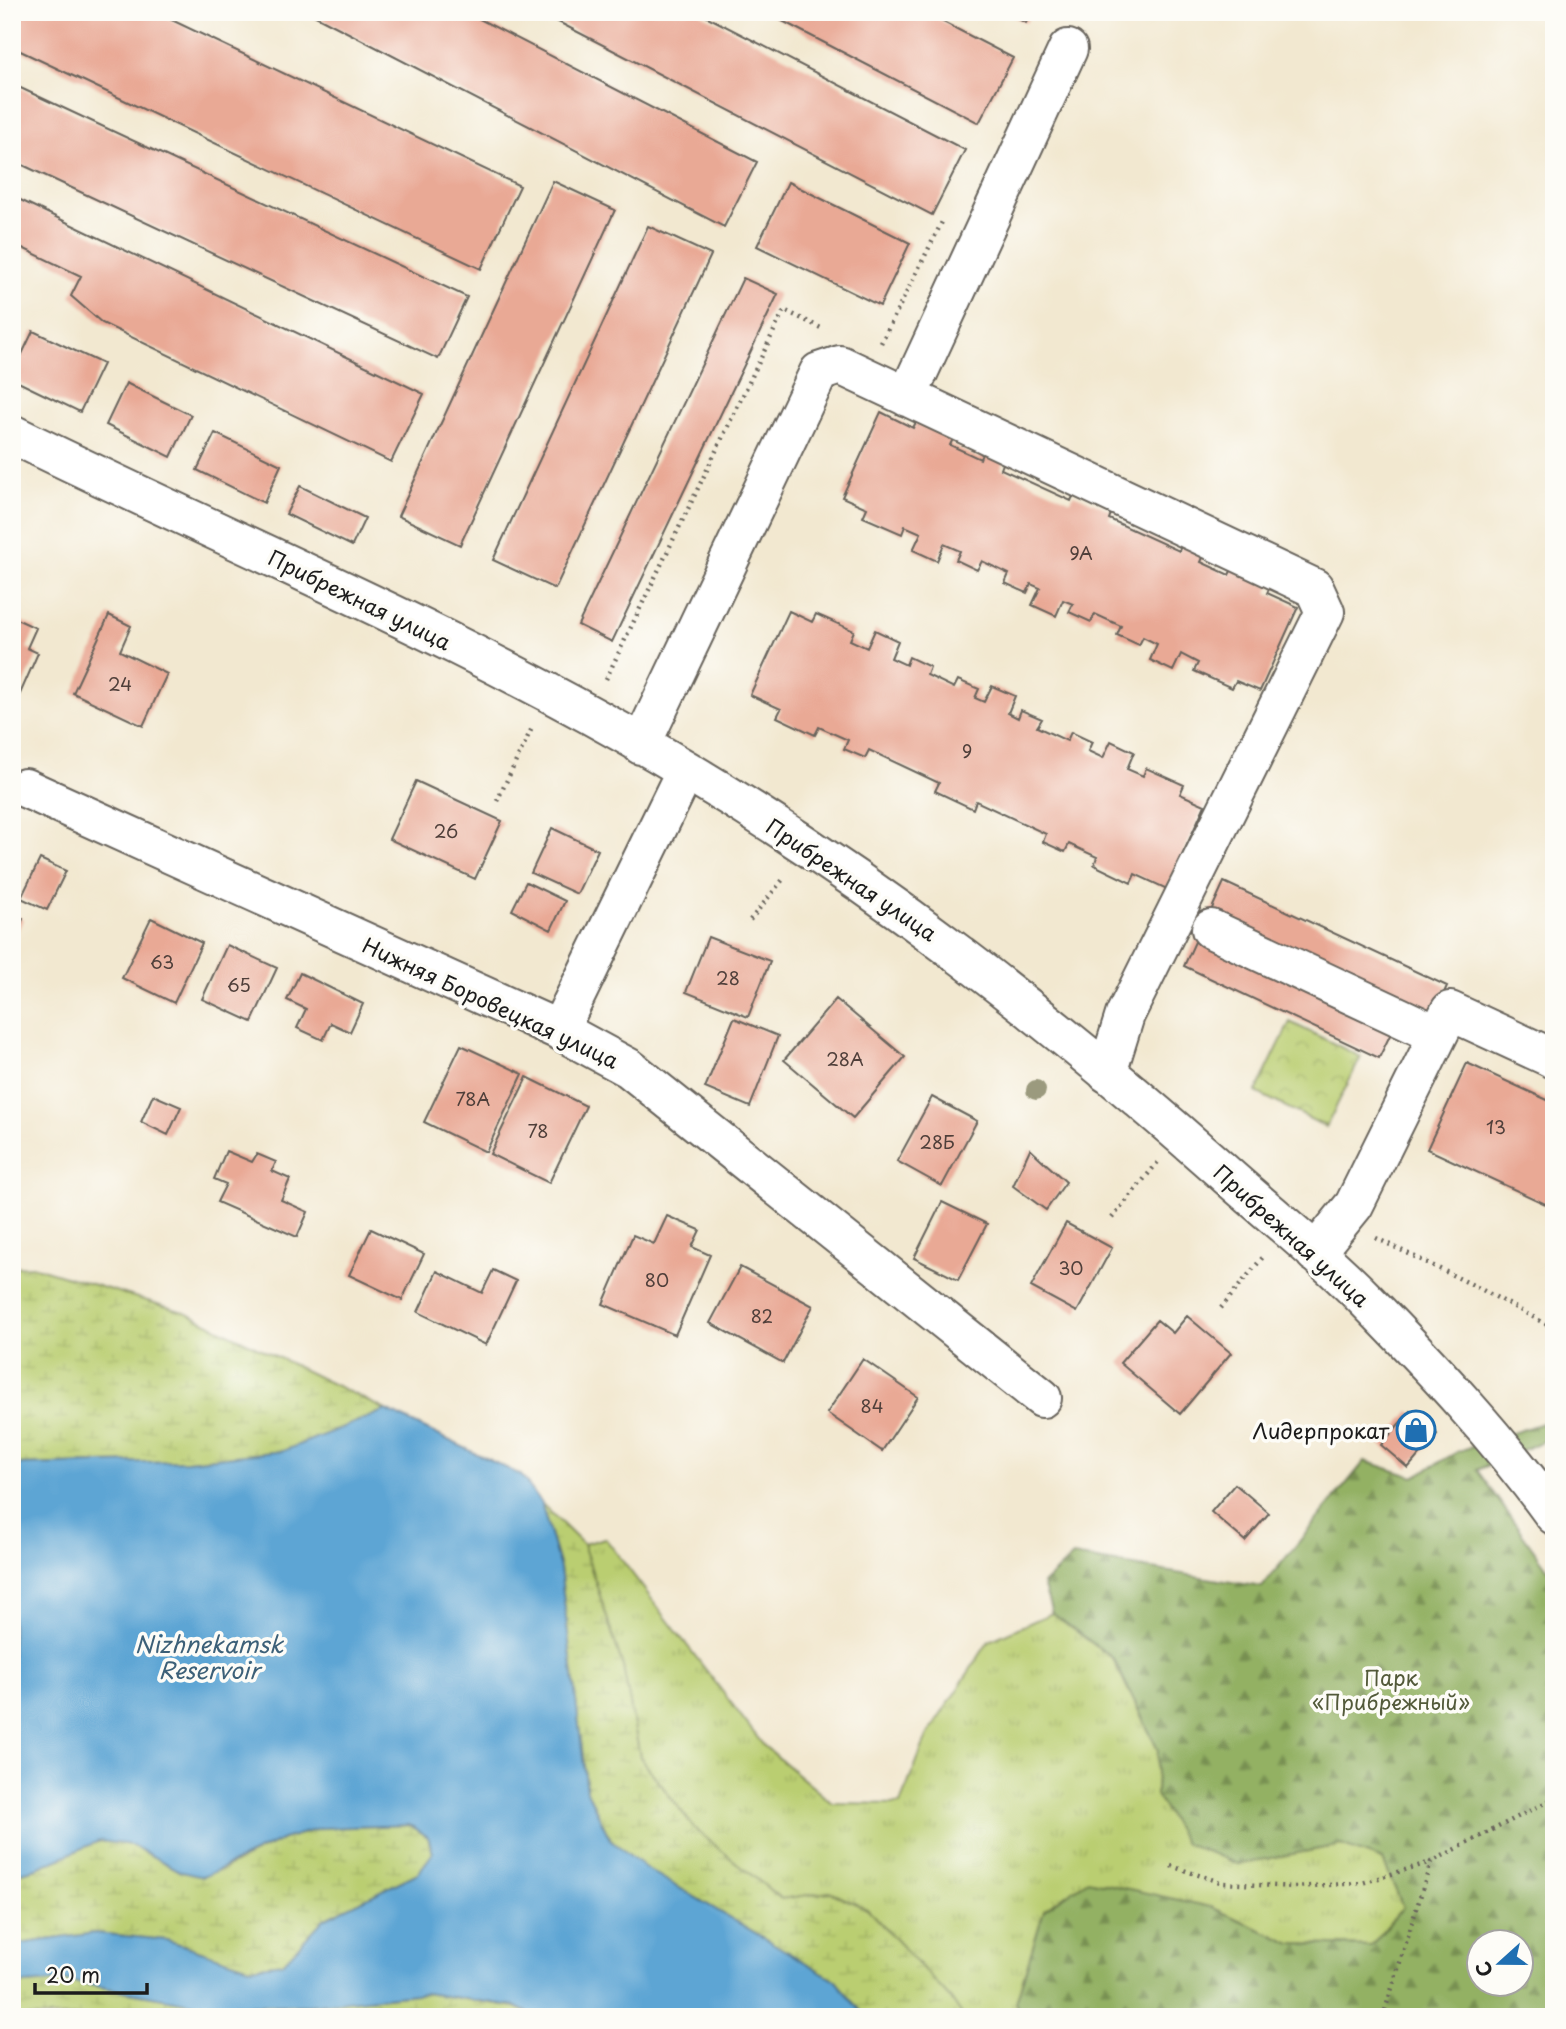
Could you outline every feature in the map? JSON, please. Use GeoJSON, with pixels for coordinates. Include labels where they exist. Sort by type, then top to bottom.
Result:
{"type":"FeatureCollection","features":[{"type":"Feature","properties":{"kind":"street"},"geometry":{"type":"LineString","coordinates":[[907,397],[1068,49]]}},
{"type":"Feature","properties":{"kind":"street"},"geometry":{"type":"LineString","coordinates":[[641,745],[819,372],[840,365],[1314,587],[1325,612],[1125,1015],[1107,1073]]}},
{"type":"Feature","properties":{"kind":"street","name":"Прибрежная улица"},"geometry":{"type":"LineString","coordinates":[[12,434],[332,584],[549,693],[686,770],[848,873],[955,950],[1107,1073],[1315,1252],[1364,1298],[1469,1410],[1554,1515]]}},
{"type":"Feature","properties":{"kind":"street"},"geometry":{"type":"LineString","coordinates":[[559,1030],[686,770]]}},
{"type":"Feature","properties":{"kind":"street","name":"Нижняя Боровецкая улица"},"geometry":{"type":"LineString","coordinates":[[25,788],[559,1030],[629,1068],[1042,1398]]}},
{"type":"Feature","properties":{"kind":"street"},"geometry":{"type":"LineString","coordinates":[[1211,929],[1438,1035]]}},
{"type":"Feature","properties":{"kind":"street"},"geometry":{"type":"LineString","coordinates":[[1315,1252],[1354,1205],[1450,1011],[1554,1059]]}},
{"type":"Feature","properties":{"kind":"path"},"geometry":{"type":"LineString","coordinates":[[497,800],[549,693]]}},
{"type":"Feature","properties":{"kind":"path"},"geometry":{"type":"LineString","coordinates":[[750,919],[809,848]]}},
{"type":"Feature","properties":{"kind":"path"},"geometry":{"type":"LineString","coordinates":[[1112,1219],[1180,1134]]}},
{"type":"Feature","properties":{"kind":"path"},"geometry":{"type":"LineString","coordinates":[[1341,1222],[1477,1287],[1546,1324],[1554,1323]]}},
{"type":"Feature","properties":{"kind":"path"},"geometry":{"type":"LineString","coordinates":[[1222,1308],[1286,1228]]}},
{"type":"Feature","properties":{"kind":"path"},"geometry":{"type":"LineString","coordinates":[[1171,1866],[1223,1883],[1294,1887],[1362,1883],[1432,1862],[1552,1799],[1554,1795]]}},
{"type":"Feature","properties":{"kind":"path"},"geometry":{"type":"LineString","coordinates":[[1383,2017],[1432,1862]]}},
{"type":"Feature","properties":{"kind":"green space"},"geometry":{"type":"Polygon","coordinates":[[[1290,1022],[1361,1057],[1326,1127],[1256,1092],[1290,1022]]]}},
{"type":"Feature","properties":{"kind":"green space"},"geometry":{"type":"Polygon","coordinates":[[[32,1266],[187,1313],[386,1410],[283,1451],[187,1461],[12,1465],[12,1267],[32,1266]]]}},
{"type":"Feature","properties":{"kind":"green space","name":"Парк «Прибрежный»"},"geometry":{"type":"Polygon","coordinates":[[[1554,1419],[1554,1440],[1552,1437],[1477,1470],[1554,1578],[1554,2017],[1019,2017],[1016,2002],[1044,1910],[1088,1880],[1211,1907],[1292,1944],[1371,1946],[1403,1907],[1383,1860],[1341,1845],[1238,1864],[1185,1843],[1156,1795],[1158,1750],[1114,1659],[1052,1613],[1043,1584],[1073,1556],[1262,1587],[1365,1461],[1414,1477],[1459,1451],[1554,1419]]]}},
{"type":"Feature","properties":{"kind":"green space"},"geometry":{"type":"Polygon","coordinates":[[[541,1503],[583,1544],[623,1667],[640,1757],[695,1829],[781,1899],[830,1892],[867,1909],[951,1999],[963,2017],[866,2017],[835,1980],[644,1867],[610,1839],[587,1791],[560,1568],[541,1503]]]}},
{"type":"Feature","properties":{"kind":"green space"},"geometry":{"type":"Polygon","coordinates":[[[605,1538],[764,1746],[832,1803],[900,1804],[927,1736],[989,1641],[1052,1613],[1113,1659],[1158,1750],[1156,1795],[1238,1864],[1341,1845],[1383,1860],[1403,1907],[1371,1946],[1291,1944],[1211,1907],[1016,2002],[1019,2017],[963,2017],[951,1999],[867,1909],[830,1892],[781,1899],[695,1829],[640,1757],[623,1667],[583,1544],[605,1538]]]}},
{"type":"Feature","properties":{"kind":"green space"},"geometry":{"type":"Polygon","coordinates":[[[410,1825],[428,1837],[433,1853],[418,1873],[324,1919],[283,1963],[250,1967],[167,1940],[95,1933],[12,1945],[12,1872],[37,1868],[99,1841],[132,1845],[181,1872],[221,1870],[283,1839],[322,1828],[410,1825]]]}},
{"type":"Feature","properties":{"kind":"green space"},"geometry":{"type":"Polygon","coordinates":[[[67,1981],[203,2005],[309,2005],[425,1993],[515,2007],[537,2017],[12,2017],[12,1985],[67,1981]]]}},
{"type":"Feature","properties":{"kind":"water","name":"Nizhnekamsk Reservoir"},"geometry":{"type":"Polygon","coordinates":[[[386,1410],[521,1475],[541,1503],[560,1568],[587,1791],[610,1839],[644,1867],[835,1980],[866,2017],[537,2017],[515,2006],[425,1993],[309,2005],[203,2005],[67,1981],[12,1985],[12,1945],[95,1933],[167,1940],[250,1967],[283,1963],[324,1919],[418,1873],[433,1853],[428,1837],[410,1825],[322,1828],[283,1839],[203,1877],[181,1872],[132,1845],[99,1841],[37,1868],[12,1872],[12,1465],[187,1461],[283,1451],[386,1410]]]}},
{"type":"Feature","properties":{"kind":"building"},"geometry":{"type":"Polygon","coordinates":[[[12,12],[155,12],[520,186],[481,269],[12,47],[12,12]]]}},
{"type":"Feature","properties":{"kind":"building"},"geometry":{"type":"Polygon","coordinates":[[[308,12],[466,12],[757,162],[724,227],[308,12]]]}},
{"type":"Feature","properties":{"kind":"building"},"geometry":{"type":"Polygon","coordinates":[[[539,12],[698,12],[965,150],[932,215],[539,12]]]}},
{"type":"Feature","properties":{"kind":"building"},"geometry":{"type":"Polygon","coordinates":[[[765,12],[924,12],[1013,58],[979,123],[765,12]]]}},
{"type":"Feature","properties":{"kind":"building"},"geometry":{"type":"Polygon","coordinates":[[[1004,12],[1031,12],[1026,23],[1004,12]]]}},
{"type":"Feature","properties":{"kind":"building"},"geometry":{"type":"Polygon","coordinates":[[[12,84],[467,297],[438,359],[12,160],[12,84]]]}},
{"type":"Feature","properties":{"kind":"building"},"geometry":{"type":"Polygon","coordinates":[[[553,181],[615,210],[460,545],[398,516],[553,181]]]}},
{"type":"Feature","properties":{"kind":"building"},"geometry":{"type":"Polygon","coordinates":[[[788,182],[910,243],[880,306],[757,246],[788,182]]]}},
{"type":"Feature","properties":{"kind":"building"},"geometry":{"type":"Polygon","coordinates":[[[12,196],[424,394],[391,462],[102,323],[71,296],[81,276],[12,243],[12,196]]]}},
{"type":"Feature","properties":{"kind":"building"},"geometry":{"type":"Polygon","coordinates":[[[648,226],[711,255],[555,589],[493,560],[648,226]]]}},
{"type":"Feature","properties":{"kind":"building"},"geometry":{"type":"Polygon","coordinates":[[[743,278],[778,294],[612,642],[578,625],[743,278]]]}},
{"type":"Feature","properties":{"kind":"building"},"geometry":{"type":"Polygon","coordinates":[[[33,331],[103,364],[80,412],[12,379],[33,331]]]}},
{"type":"Feature","properties":{"kind":"building"},"geometry":{"type":"Polygon","coordinates":[[[126,383],[191,415],[171,457],[106,425],[126,383]]]}},
{"type":"Feature","properties":{"kind":"building"},"geometry":{"type":"Polygon","coordinates":[[[881,412],[913,428],[917,420],[954,437],[950,445],[980,459],[983,451],[1004,461],[1001,469],[1071,501],[1074,494],[1112,511],[1109,519],[1179,551],[1182,543],[1205,553],[1201,562],[1229,575],[1233,567],[1271,585],[1267,593],[1298,607],[1260,691],[1236,681],[1232,688],[1194,671],[1198,663],[1181,654],[1173,671],[1150,660],[1157,644],[1143,637],[1139,645],[1117,635],[1121,626],[1095,614],[1091,622],[1069,612],[1073,604],[1063,600],[1056,616],[1032,605],[1040,588],[1031,584],[1027,593],[1005,583],[1009,574],[982,561],[977,570],[956,560],[960,551],[944,544],[937,561],[913,550],[921,533],[905,526],[902,534],[863,517],[867,508],[842,497],[881,412]]]}},
{"type":"Feature","properties":{"kind":"building"},"geometry":{"type":"Polygon","coordinates":[[[215,433],[281,465],[264,503],[197,470],[215,433]]]}},
{"type":"Feature","properties":{"kind":"building"},"geometry":{"type":"Polygon","coordinates":[[[300,486],[365,518],[352,546],[286,514],[300,486]]]}},
{"type":"Feature","properties":{"kind":"building"},"geometry":{"type":"Polygon","coordinates":[[[789,611],[812,622],[816,614],[854,631],[850,640],[867,648],[875,630],[898,641],[891,658],[906,665],[909,657],[930,667],[927,675],[954,688],[958,680],[979,689],[975,698],[984,702],[992,686],[1015,696],[1008,713],[1018,718],[1021,710],[1042,719],[1037,727],[1067,741],[1071,732],[1092,742],[1088,751],[1103,758],[1111,741],[1134,752],[1127,769],[1143,776],[1146,768],[1184,785],[1180,794],[1205,805],[1167,889],[1135,874],[1131,883],[1094,865],[1097,857],[1069,844],[1065,852],[1043,842],[1046,834],[976,801],[973,809],[935,791],[939,783],[869,750],[865,758],[844,749],[848,740],[819,727],[815,735],[777,717],[781,709],[750,695],[789,611]]]}},
{"type":"Feature","properties":{"kind":"building"},"geometry":{"type":"Polygon","coordinates":[[[109,615],[131,626],[120,651],[167,674],[143,726],[73,693],[109,615]]]}},
{"type":"Feature","properties":{"kind":"building"},"geometry":{"type":"Polygon","coordinates":[[[12,617],[36,628],[27,648],[38,653],[20,694],[12,690],[12,617]]]}},
{"type":"Feature","properties":{"kind":"building"},"geometry":{"type":"Polygon","coordinates":[[[416,781],[502,821],[475,879],[389,839],[416,781]]]}},
{"type":"Feature","properties":{"kind":"building"},"geometry":{"type":"Polygon","coordinates":[[[552,828],[598,850],[577,894],[531,873],[552,828]]]}},
{"type":"Feature","properties":{"kind":"building"},"geometry":{"type":"Polygon","coordinates":[[[40,859],[66,871],[47,910],[21,898],[40,859]]]}},
{"type":"Feature","properties":{"kind":"building"},"geometry":{"type":"Polygon","coordinates":[[[526,882],[565,901],[551,930],[512,910],[526,882]]]}},
{"type":"Feature","properties":{"kind":"building"},"geometry":{"type":"Polygon","coordinates":[[[1224,882],[1447,986],[1432,1019],[1209,915],[1224,882]]]}},
{"type":"Feature","properties":{"kind":"building"},"geometry":{"type":"Polygon","coordinates":[[[12,914],[23,919],[12,944],[12,914]]]}},
{"type":"Feature","properties":{"kind":"building"},"geometry":{"type":"Polygon","coordinates":[[[151,918],[202,943],[174,1003],[122,978],[151,918]]]}},
{"type":"Feature","properties":{"kind":"building"},"geometry":{"type":"Polygon","coordinates":[[[1198,935],[1394,1027],[1379,1058],[1184,966],[1198,935]]]}},
{"type":"Feature","properties":{"kind":"building"},"geometry":{"type":"Polygon","coordinates":[[[708,937],[770,961],[748,1017],[686,992],[708,937]]]}},
{"type":"Feature","properties":{"kind":"building"},"geometry":{"type":"Polygon","coordinates":[[[227,945],[277,968],[252,1022],[202,999],[227,945]]]}},
{"type":"Feature","properties":{"kind":"building"},"geometry":{"type":"Polygon","coordinates":[[[300,973],[363,1004],[350,1032],[331,1023],[323,1040],[297,1028],[306,1009],[287,1000],[300,973]]]}},
{"type":"Feature","properties":{"kind":"building"},"geometry":{"type":"Polygon","coordinates":[[[836,999],[905,1057],[853,1118],[784,1060],[836,999]]]}},
{"type":"Feature","properties":{"kind":"building"},"geometry":{"type":"Polygon","coordinates":[[[734,1018],[778,1036],[750,1107],[705,1088],[734,1018]]]}},
{"type":"Feature","properties":{"kind":"building"},"geometry":{"type":"Polygon","coordinates":[[[461,1045],[523,1074],[486,1152],[424,1122],[461,1045]]]}},
{"type":"Feature","properties":{"kind":"building"},"geometry":{"type":"Polygon","coordinates":[[[1467,1063],[1554,1103],[1554,1208],[1427,1149],[1467,1063]]]}},
{"type":"Feature","properties":{"kind":"building"},"geometry":{"type":"Polygon","coordinates":[[[527,1077],[586,1106],[549,1183],[490,1154],[527,1077]]]}},
{"type":"Feature","properties":{"kind":"building"},"geometry":{"type":"Polygon","coordinates":[[[153,1095],[181,1107],[168,1135],[141,1122],[153,1095]]]}},
{"type":"Feature","properties":{"kind":"building"},"geometry":{"type":"Polygon","coordinates":[[[932,1097],[977,1121],[942,1186],[897,1161],[932,1097]]]}},
{"type":"Feature","properties":{"kind":"building"},"geometry":{"type":"Polygon","coordinates":[[[1030,1149],[1066,1182],[1046,1210],[1013,1186],[1030,1149]]]}},
{"type":"Feature","properties":{"kind":"building"},"geometry":{"type":"Polygon","coordinates":[[[226,1151],[252,1162],[257,1154],[276,1162],[272,1171],[290,1179],[281,1200],[308,1212],[297,1237],[217,1202],[226,1184],[214,1179],[226,1151]]]}},
{"type":"Feature","properties":{"kind":"building"},"geometry":{"type":"Polygon","coordinates":[[[942,1202],[987,1224],[958,1280],[914,1258],[942,1202]]]}},
{"type":"Feature","properties":{"kind":"building"},"geometry":{"type":"Polygon","coordinates":[[[667,1216],[700,1230],[692,1247],[710,1255],[675,1335],[603,1304],[633,1235],[654,1244],[667,1216]]]}},
{"type":"Feature","properties":{"kind":"building"},"geometry":{"type":"Polygon","coordinates":[[[1066,1223],[1112,1248],[1077,1312],[1031,1287],[1066,1223]]]}},
{"type":"Feature","properties":{"kind":"building"},"geometry":{"type":"Polygon","coordinates":[[[371,1229],[424,1254],[402,1300],[349,1275],[371,1229]]]}},
{"type":"Feature","properties":{"kind":"building"},"geometry":{"type":"Polygon","coordinates":[[[740,1267],[813,1306],[783,1363],[710,1323],[740,1267]]]}},
{"type":"Feature","properties":{"kind":"building"},"geometry":{"type":"Polygon","coordinates":[[[493,1270],[516,1281],[486,1345],[418,1312],[437,1271],[482,1293],[493,1270]]]}},
{"type":"Feature","properties":{"kind":"building"},"geometry":{"type":"Polygon","coordinates":[[[1187,1316],[1231,1353],[1180,1414],[1120,1363],[1157,1320],[1173,1333],[1187,1316]]]}},
{"type":"Feature","properties":{"kind":"building"},"geometry":{"type":"Polygon","coordinates":[[[863,1359],[918,1397],[882,1451],[827,1413],[863,1359]]]}},
{"type":"Feature","properties":{"kind":"building"},"geometry":{"type":"Polygon","coordinates":[[[1410,1411],[1437,1434],[1408,1468],[1381,1445],[1410,1411]]]}},
{"type":"Feature","properties":{"kind":"building"},"geometry":{"type":"Polygon","coordinates":[[[1235,1484],[1269,1513],[1245,1541],[1211,1512],[1235,1484]]]}},
{"type":"Feature","properties":{"kind":"place","name":"Лидерпрокат"},"geometry":{"type":"Point","coordinates":[1416,1430]}}]}
